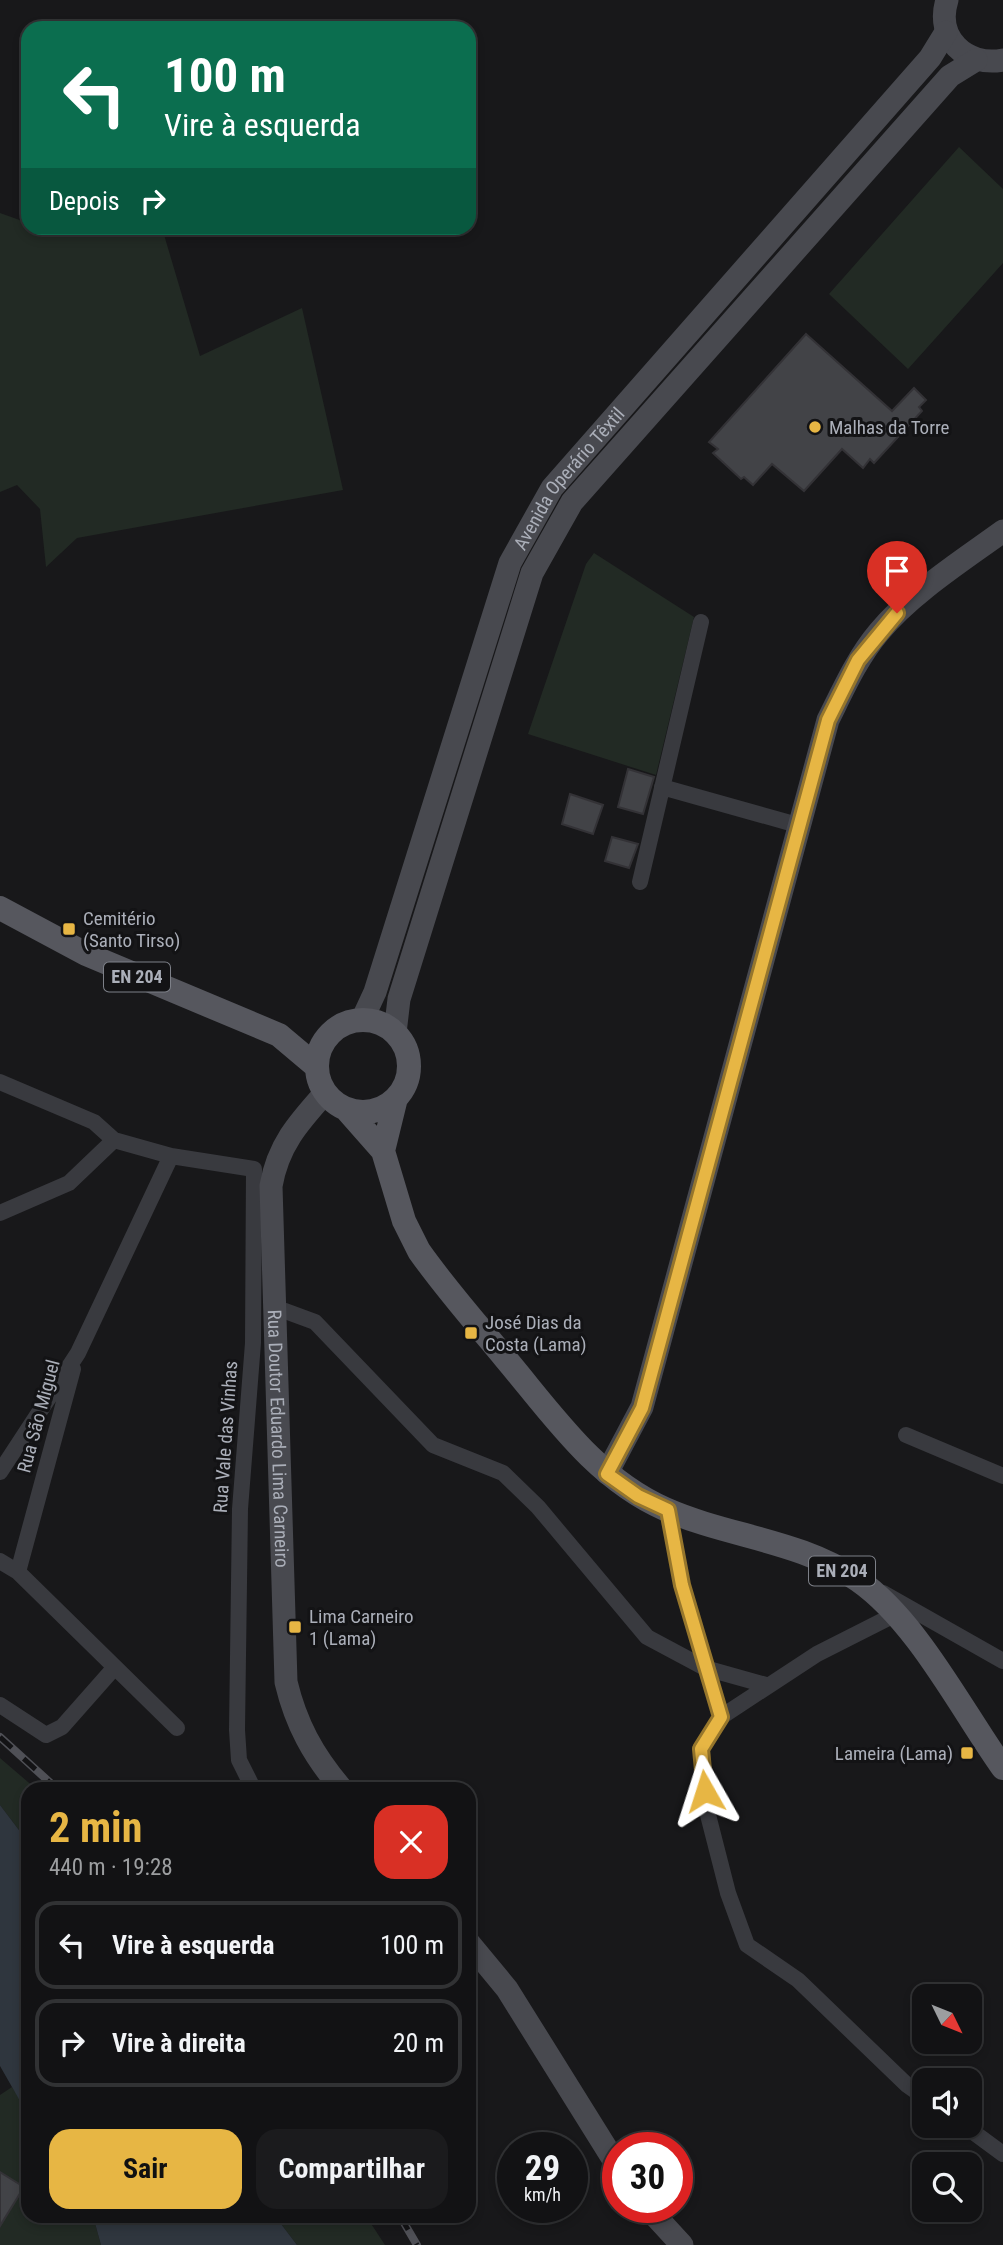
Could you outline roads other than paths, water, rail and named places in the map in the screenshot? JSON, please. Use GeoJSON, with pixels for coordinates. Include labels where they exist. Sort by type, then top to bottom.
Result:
{"type":"FeatureCollection","features":[{"type":"Feature","properties":{"kind":"main road","name":"EN 204"},"geometry":{"type":"LineString","coordinates":[[0,908],[86,954],[279,1035],[317,1068]]}},
{"type":"Feature","properties":{"kind":"main road"},"geometry":{"type":"LineString","coordinates":[[362,1020],[385,1026],[395,1033],[406,1051],[408,1072],[396,1098],[383,1151]]}},
{"type":"Feature","properties":{"kind":"main road","name":"EN 204"},"geometry":{"type":"LineString","coordinates":[[279,1035],[330,1035],[339,1027],[362,1020]]}},
{"type":"Feature","properties":{"kind":"main road"},"geometry":{"type":"LineString","coordinates":[[325,1093],[317,1068],[318,1056],[330,1035]]}},
{"type":"Feature","properties":{"kind":"main road","name":"EN 204"},"geometry":{"type":"LineString","coordinates":[[325,1093],[346,1109],[383,1151],[404,1220],[419,1251],[580,1449],[607,1474],[638,1496],[668,1510],[817,1557],[859,1580],[896,1614],[1003,1768]]}},
{"type":"Feature","properties":{"kind":"main road"},"geometry":{"type":"LineString","coordinates":[[346,1109],[373,1111],[396,1098]]}},
{"type":"Feature","properties":{"kind":"street"},"geometry":{"type":"LineString","coordinates":[[947,0],[944,20],[947,32],[958,50],[976,60],[1003,60]]}},
{"type":"Feature","properties":{"kind":"street","name":"Avenida Operário Têxtil"},"geometry":{"type":"LineString","coordinates":[[362,1020],[380,979],[510,563],[552,488],[930,58],[947,32]]}},
{"type":"Feature","properties":{"kind":"street","name":"Avenida Operário Têxtil"},"geometry":{"type":"LineString","coordinates":[[395,1033],[399,999],[532,573],[572,502],[950,76],[976,60]]}},
{"type":"Feature","properties":{"kind":"street"},"geometry":{"type":"LineString","coordinates":[[607,1474],[642,1408],[828,720],[858,660],[897,613],[1003,531]]}},
{"type":"Feature","properties":{"kind":"street"},"geometry":{"type":"LineString","coordinates":[[640,882],[701,622]]}},
{"type":"Feature","properties":{"kind":"street"},"geometry":{"type":"LineString","coordinates":[[662,787],[801,826]]}},
{"type":"Feature","properties":{"kind":"street"},"geometry":{"type":"LineString","coordinates":[[0,1082],[94,1122],[114,1140],[171,1156]]}},
{"type":"Feature","properties":{"kind":"street","name":"Rua Doutor Eduardo Lima Carneiro"},"geometry":{"type":"LineString","coordinates":[[325,1093],[289,1133],[275,1164],[271,1185],[277,1308],[286,1682],[293,1713],[307,1744],[336,1782]]}},
{"type":"Feature","properties":{"kind":"street"},"geometry":{"type":"LineString","coordinates":[[0,1213],[69,1183],[114,1140]]}},
{"type":"Feature","properties":{"kind":"street","name":"Rua São Miguel"},"geometry":{"type":"LineString","coordinates":[[0,1472],[78,1353],[171,1156]]}},
{"type":"Feature","properties":{"kind":"street","name":"Rua Vale das Vinhas"},"geometry":{"type":"LineString","coordinates":[[171,1156],[254,1169],[253,1343],[240,1509],[237,1730],[239,1760],[250,1782]]}},
{"type":"Feature","properties":{"kind":"street"},"geometry":{"type":"LineString","coordinates":[[277,1308],[315,1322],[433,1445],[503,1473],[538,1507],[647,1637],[705,1668],[766,1685]]}},
{"type":"Feature","properties":{"kind":"street","name":"Rua São Miguel"},"geometry":{"type":"LineString","coordinates":[[18,1572],[78,1353]]}},
{"type":"Feature","properties":{"kind":"street"},"geometry":{"type":"LineString","coordinates":[[906,1435],[1003,1476]]}},
{"type":"Feature","properties":{"kind":"street"},"geometry":{"type":"LineString","coordinates":[[668,1510],[682,1585],[721,1717]]}},
{"type":"Feature","properties":{"kind":"street"},"geometry":{"type":"LineString","coordinates":[[0,1561],[18,1572],[177,1728]]}},
{"type":"Feature","properties":{"kind":"street"},"geometry":{"type":"LineString","coordinates":[[859,1580],[1003,1661]]}},
{"type":"Feature","properties":{"kind":"street"},"geometry":{"type":"LineString","coordinates":[[896,1614],[766,1685],[721,1717],[701,1749],[707,1811],[728,1894],[747,1945],[798,1980],[912,2089]]}},
{"type":"Feature","properties":{"kind":"street"},"geometry":{"type":"LineString","coordinates":[[0,1706],[46,1735],[62,1727],[115,1667]]}},
{"type":"Feature","properties":{"kind":"street"},"geometry":{"type":"LineString","coordinates":[[476,1951],[507,1989],[602,2141]]}},
{"type":"Feature","properties":{"kind":"street"},"geometry":{"type":"LineString","coordinates":[[981,2138],[1003,2154]]}},
{"type":"Feature","properties":{"kind":"street"},"geometry":{"type":"LineString","coordinates":[[662,2223],[682,2245]]}},
{"type":"Feature","properties":{"kind":"railway"},"geometry":{"type":"LineString","coordinates":[[0,1737],[49,1782]]}},
{"type":"Feature","properties":{"kind":"railway"},"geometry":{"type":"LineString","coordinates":[[404,2223],[417,2245]]}},
{"type":"Feature","properties":{"kind":"place","name":"Malhas da Torre"},"geometry":{"type":"Point","coordinates":[815,427]}},
{"type":"Feature","properties":{"kind":"place","name":"Cemitério (Santo Tirso)"},"geometry":{"type":"Point","coordinates":[69,929]}},
{"type":"Feature","properties":{"kind":"place","name":"José Dias da Costa (Lama)"},"geometry":{"type":"Point","coordinates":[471,1333]}},
{"type":"Feature","properties":{"kind":"place","name":"Lima Carneiro 1 (Lama)"},"geometry":{"type":"Point","coordinates":[295,1627]}},
{"type":"Feature","properties":{"kind":"place","name":"Lameira (Lama)"},"geometry":{"type":"Point","coordinates":[967,1753]}}]}
